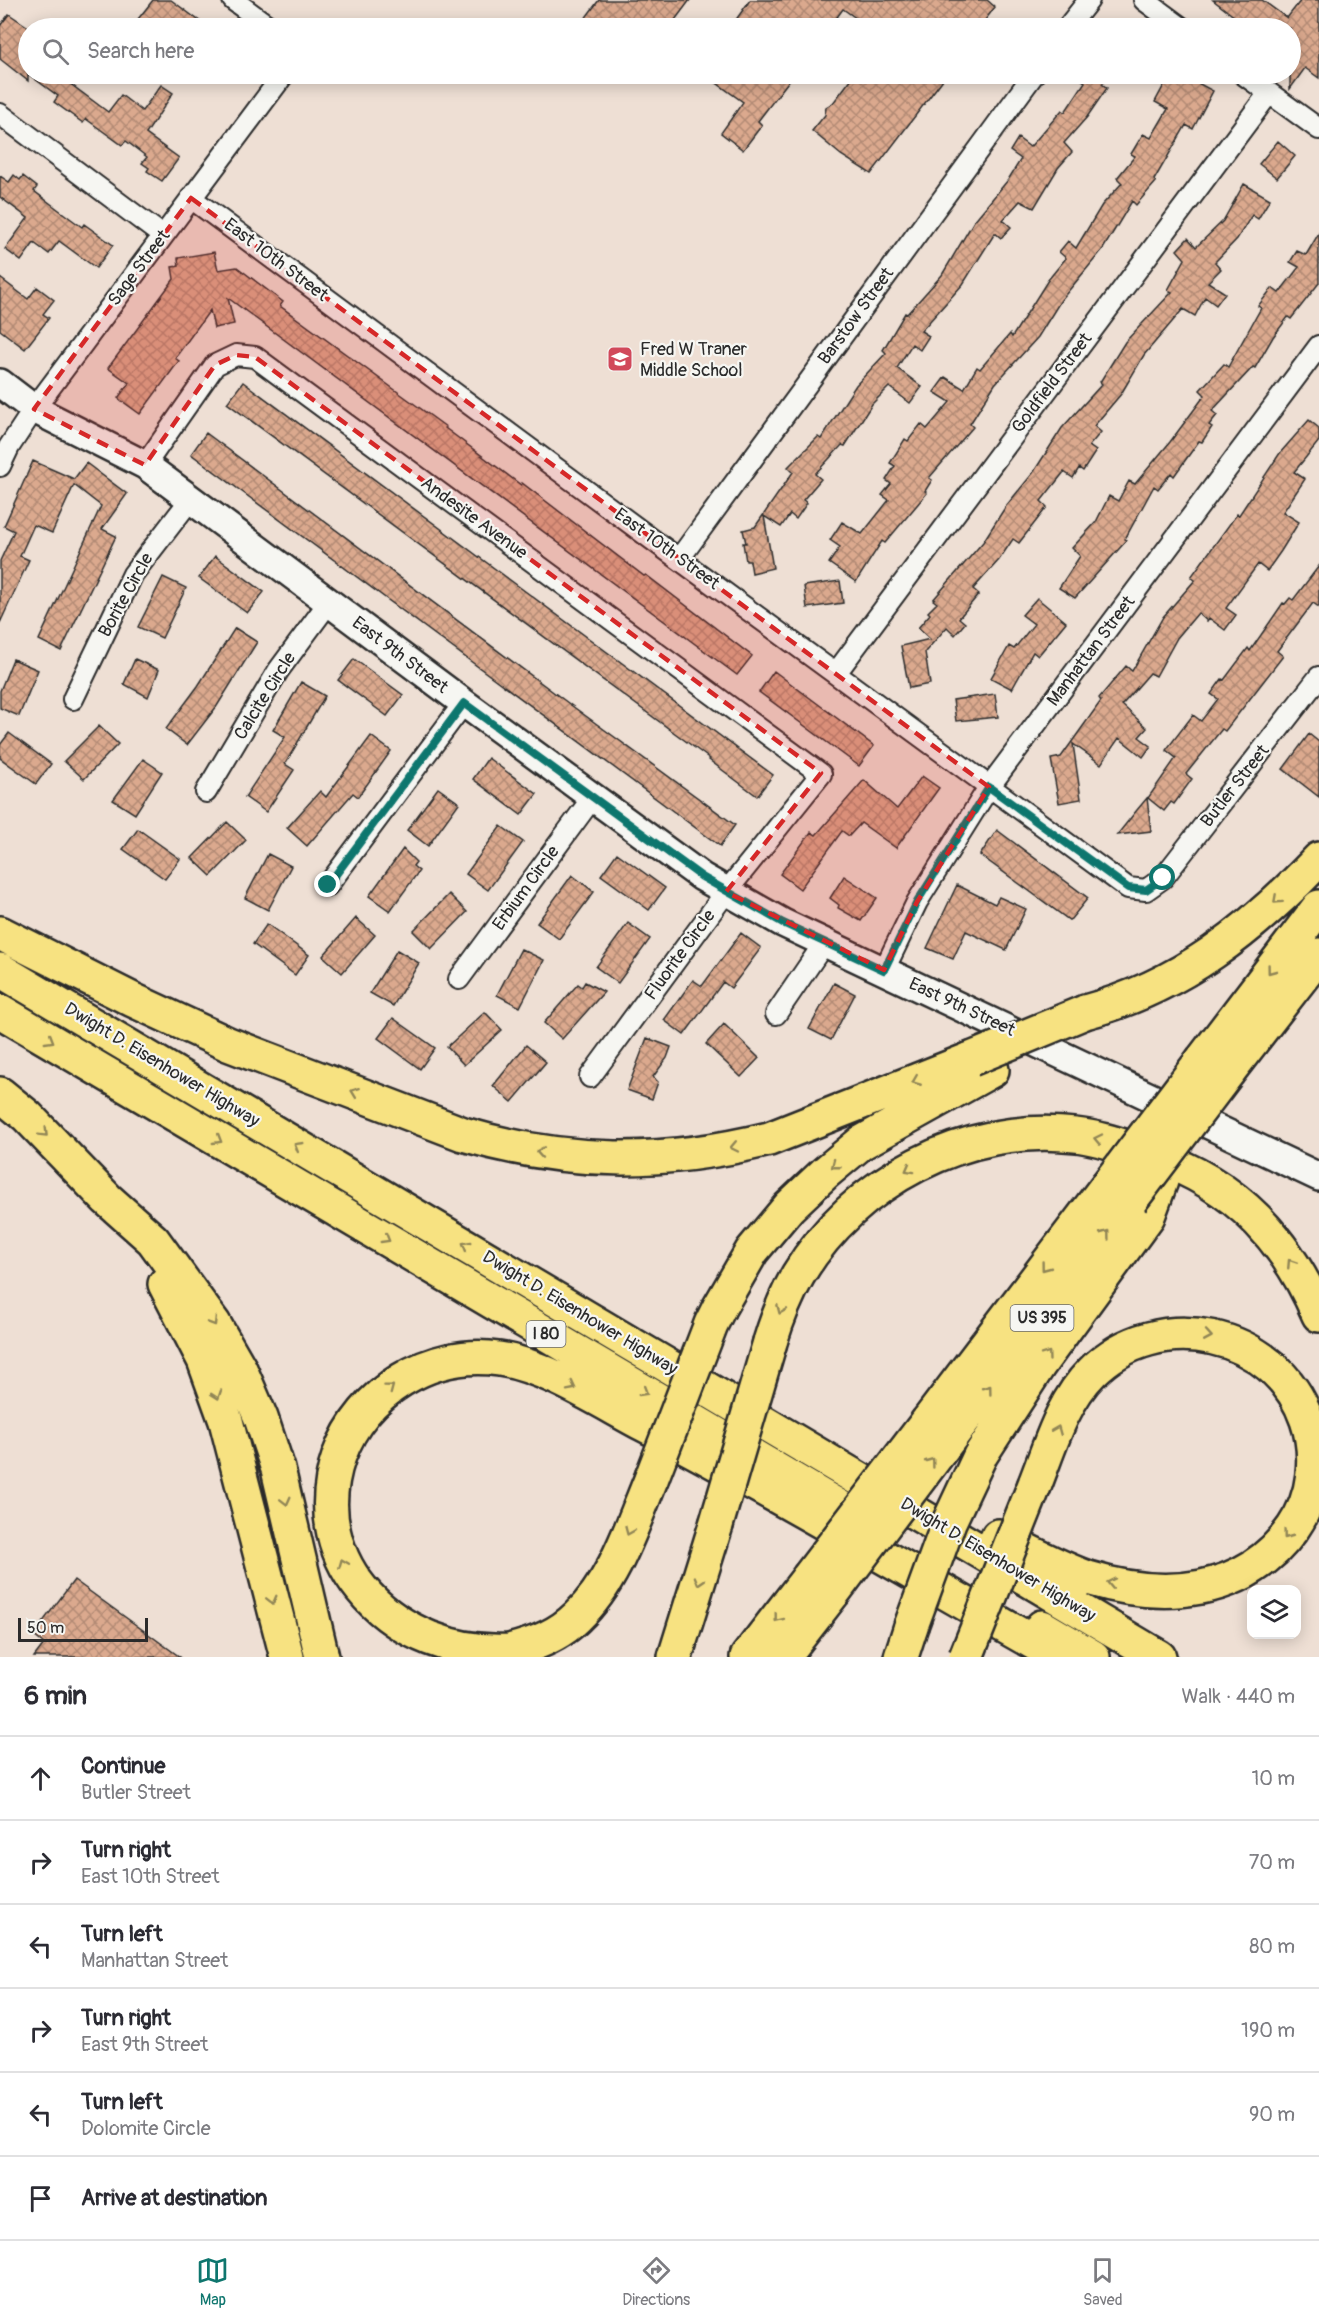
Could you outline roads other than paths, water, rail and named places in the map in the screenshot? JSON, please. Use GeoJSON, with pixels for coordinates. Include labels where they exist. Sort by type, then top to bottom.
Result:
{"type":"FeatureCollection","features":[{"type":"Feature","properties":{"kind":"highway"},"geometry":{"type":"LineString","coordinates":[[0,933],[84,976],[228,1044],[463,1134],[550,1154],[599,1159],[639,1159],[703,1153],[769,1139],[981,1065],[1179,976],[1234,937],[1281,897],[1319,859]]}},
{"type":"Feature","properties":{"kind":"highway","name":"US 395"},"geometry":{"type":"LineString","coordinates":[[1129,1201],[1319,906]]}},
{"type":"Feature","properties":{"kind":"highway","name":"US 395"},"geometry":{"type":"LineString","coordinates":[[783,1657],[821,1586],[940,1428],[1129,1201],[1173,1144],[1216,1065],[1319,955]]}},
{"type":"Feature","properties":{"kind":"highway","name":"Dwight D. Eisenhower Highway"},"geometry":{"type":"LineString","coordinates":[[0,970],[1159,1657]]}},
{"type":"Feature","properties":{"kind":"highway","name":"Dwight D. Eisenhower Highway"},"geometry":{"type":"LineString","coordinates":[[0,1011],[1093,1657]]}},
{"type":"Feature","properties":{"kind":"highway"},"geometry":{"type":"LineString","coordinates":[[981,1065],[861,1143],[789,1207],[752,1251],[711,1324],[652,1477],[609,1576],[594,1598],[575,1619],[552,1636],[525,1647],[498,1653],[470,1654],[444,1651],[420,1642],[396,1630],[378,1616],[360,1596],[344,1567],[333,1532],[331,1504],[333,1480],[339,1456],[365,1411],[383,1393],[404,1378],[427,1366],[473,1357],[500,1359],[524,1365],[554,1378],[689,1448],[1059,1657]]}},
{"type":"Feature","properties":{"kind":"highway"},"geometry":{"type":"LineString","coordinates":[[0,1094],[27,1116],[107,1198],[153,1240],[184,1279],[240,1369],[261,1418],[278,1469],[322,1657]]}},
{"type":"Feature","properties":{"kind":"highway"},"geometry":{"type":"LineString","coordinates":[[675,1657],[770,1342],[787,1297],[812,1255],[840,1221],[872,1192],[909,1168],[950,1150],[994,1138],[1035,1134],[1076,1135],[1114,1143],[1178,1163],[1219,1187],[1256,1218],[1287,1256],[1311,1296],[1319,1315]]}},
{"type":"Feature","properties":{"kind":"highway"},"geometry":{"type":"LineString","coordinates":[[107,1198],[159,1275],[204,1360],[231,1441],[287,1657]]}},
{"type":"Feature","properties":{"kind":"highway"},"geometry":{"type":"LineString","coordinates":[[901,1657],[949,1522],[980,1456],[1040,1365],[1129,1201]]}},
{"type":"Feature","properties":{"kind":"highway"},"geometry":{"type":"LineString","coordinates":[[767,1423],[880,1474],[1062,1568],[1110,1584],[1156,1589],[1190,1588],[1226,1582],[1250,1569],[1272,1553],[1295,1524],[1310,1491],[1314,1455],[1307,1420],[1294,1393],[1285,1381],[1251,1351],[1223,1339],[1206,1335],[1169,1334],[1151,1337],[1118,1351],[1104,1361],[1081,1383],[1065,1410],[1035,1484],[966,1657]]}},
{"type":"Feature","properties":{"kind":"highway","name":"US 395"},"geometry":{"type":"LineString","coordinates":[[747,1657],[821,1586]]}},
{"type":"Feature","properties":{"kind":"street"},"geometry":{"type":"LineString","coordinates":[[233,0],[257,18]]}},
{"type":"Feature","properties":{"kind":"street"},"geometry":{"type":"LineString","coordinates":[[1075,18],[1089,0]]}},
{"type":"Feature","properties":{"kind":"street"},"geometry":{"type":"LineString","coordinates":[[1144,0],[1168,18]]}},
{"type":"Feature","properties":{"kind":"street","name":"Sage Street"},"geometry":{"type":"LineString","coordinates":[[0,466],[9,447],[34,409],[277,84]]}},
{"type":"Feature","properties":{"kind":"street","name":"Barstow Street"},"geometry":{"type":"LineString","coordinates":[[679,559],[1027,84]]}},
{"type":"Feature","properties":{"kind":"street"},"geometry":{"type":"LineString","coordinates":[[1257,84],[1319,129]]}},
{"type":"Feature","properties":{"kind":"street","name":"Goldfield Street"},"geometry":{"type":"LineString","coordinates":[[836,673],[1269,93]]}},
{"type":"Feature","properties":{"kind":"street"},"geometry":{"type":"LineString","coordinates":[[0,114],[163,236]]}},
{"type":"Feature","properties":{"kind":"street","name":"East 10th Street"},"geometry":{"type":"LineString","coordinates":[[192,198],[1115,880],[1134,890],[1146,890]]}},
{"type":"Feature","properties":{"kind":"street","name":"Manhattan Street"},"geometry":{"type":"LineString","coordinates":[[884,970],[917,902],[989,787],[1319,346]]}},
{"type":"Feature","properties":{"kind":"street","name":"Andesite Avenue"},"geometry":{"type":"LineString","coordinates":[[145,465],[215,364],[236,355],[255,357],[821,774],[817,778]]}},
{"type":"Feature","properties":{"kind":"street","name":"East 9th Street"},"geometry":{"type":"LineString","coordinates":[[0,383],[34,409],[145,465],[464,703],[702,877],[726,892],[825,942],[1319,1177]]}},
{"type":"Feature","properties":{"kind":"street","name":"Borite Circle"},"geometry":{"type":"LineString","coordinates":[[74,699],[133,574],[190,500]]}},
{"type":"Feature","properties":{"kind":"street","name":"Calcite Circle"},"geometry":{"type":"LineString","coordinates":[[206,792],[278,671],[329,602]]}},
{"type":"Feature","properties":{"kind":"street","name":"Butler Street"},"geometry":{"type":"LineString","coordinates":[[1146,890],[1163,878],[1319,677]]}},
{"type":"Feature","properties":{"kind":"street"},"geometry":{"type":"LineString","coordinates":[[328,885],[464,703]]}},
{"type":"Feature","properties":{"kind":"street","name":"Fluorite Circle"},"geometry":{"type":"LineString","coordinates":[[590,1077],[726,892],[817,778]]}},
{"type":"Feature","properties":{"kind":"street","name":"Erbium Circle"},"geometry":{"type":"LineString","coordinates":[[459,979],[593,797]]}},
{"type":"Feature","properties":{"kind":"street"},"geometry":{"type":"LineString","coordinates":[[776,1014],[825,942]]}},
{"type":"Feature","properties":{"kind":"place","name":"Fred W Traner Middle School"},"geometry":{"type":"Point","coordinates":[620,359]}}]}
